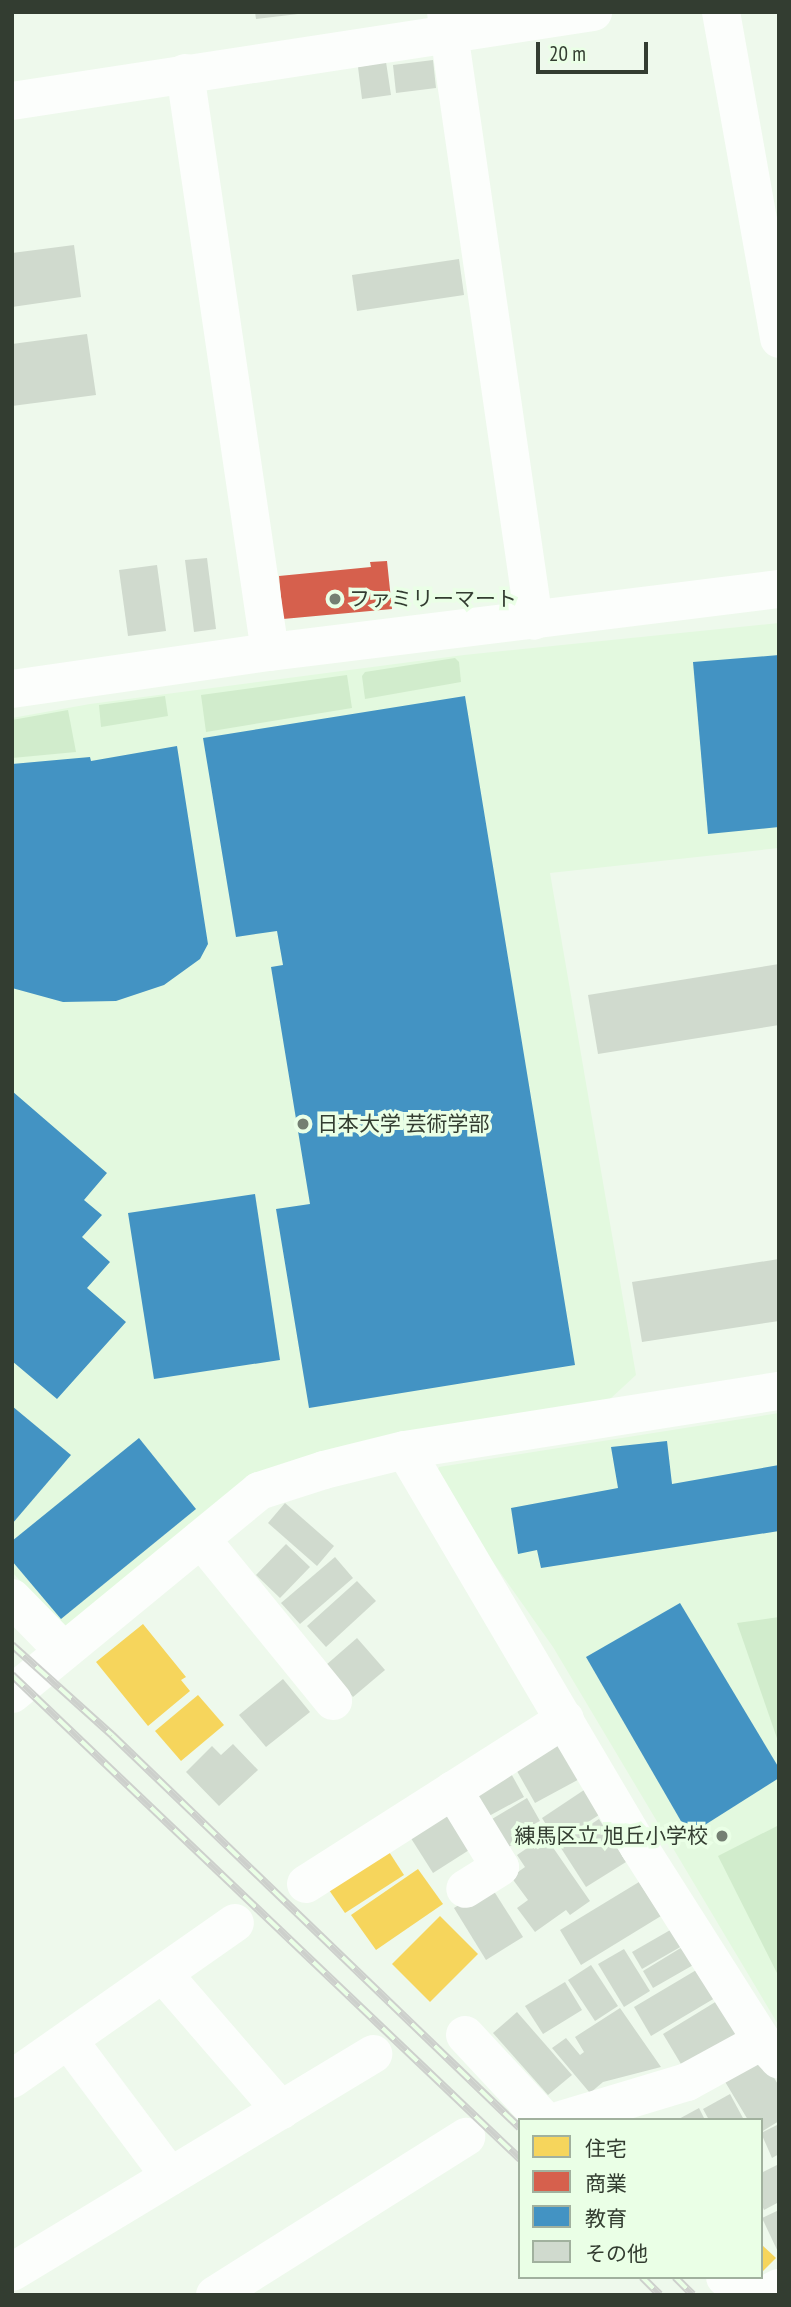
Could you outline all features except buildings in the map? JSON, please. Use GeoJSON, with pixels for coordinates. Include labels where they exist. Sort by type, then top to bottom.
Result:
{"type":"FeatureCollection","features":[{"type":"Feature","properties":{"kind":"street"},"geometry":{"type":"LineString","coordinates":[[12,101],[185,73],[448,24],[593,12]]}},
{"type":"Feature","properties":{"kind":"street"},"geometry":{"type":"LineString","coordinates":[[721,12],[779,339]]}},
{"type":"Feature","properties":{"kind":"street"},"geometry":{"type":"LineString","coordinates":[[448,24],[534,621]]}},
{"type":"Feature","properties":{"kind":"street"},"geometry":{"type":"LineString","coordinates":[[185,73],[270,652]]}},
{"type":"Feature","properties":{"kind":"street"},"geometry":{"type":"LineString","coordinates":[[13,685],[779,590]]}},
{"type":"Feature","properties":{"kind":"street"},"geometry":{"type":"LineString","coordinates":[[12,1694],[259,1492],[324,1470],[405,1450],[779,1391]]}},
{"type":"Feature","properties":{"kind":"street"},"geometry":{"type":"LineString","coordinates":[[405,1450],[639,1847],[774,2052],[568,2118]]}},
{"type":"Feature","properties":{"kind":"street"},"geometry":{"type":"LineString","coordinates":[[201,1539],[333,1701]]}},
{"type":"Feature","properties":{"kind":"street"},"geometry":{"type":"LineString","coordinates":[[12,1598],[63,1650]]}},
{"type":"Feature","properties":{"kind":"street"},"geometry":{"type":"LineString","coordinates":[[306,1884],[565,1719]]}},
{"type":"Feature","properties":{"kind":"street"},"geometry":{"type":"LineString","coordinates":[[453,1790],[500,1867],[465,1889]]}},
{"type":"Feature","properties":{"kind":"street"},"geometry":{"type":"LineString","coordinates":[[12,2079],[235,1923]]}},
{"type":"Feature","properties":{"kind":"street"},"geometry":{"type":"LineString","coordinates":[[164,1975],[281,2109]]}},
{"type":"Feature","properties":{"kind":"street"},"geometry":{"type":"LineString","coordinates":[[465,2035],[542,2118]]}},
{"type":"Feature","properties":{"kind":"street"},"geometry":{"type":"LineString","coordinates":[[69,2041],[170,2176]]}},
{"type":"Feature","properties":{"kind":"street"},"geometry":{"type":"LineString","coordinates":[[12,2273],[373,2054]]}},
{"type":"Feature","properties":{"kind":"street"},"geometry":{"type":"LineString","coordinates":[[215,2295],[466,2137]]}},
{"type":"Feature","properties":{"kind":"street"},"geometry":{"type":"LineString","coordinates":[[727,2279],[744,2295]]}},
{"type":"Feature","properties":{"kind":"street"},"geometry":{"type":"LineString","coordinates":[[765,2295],[779,2288]]}},
{"type":"Feature","properties":{"kind":"shaded area","name":"日本大学 芸術学部"},"geometry":{"type":"Polygon","coordinates":[[[779,623],[779,848],[550,873],[636,1375],[610,1399],[327,1455],[68,1632],[12,1572],[12,718],[90,704],[464,655],[779,623]]]}},
{"type":"Feature","properties":{"kind":"shaded area"},"geometry":{"type":"Polygon","coordinates":[[[455,658],[459,662],[461,682],[365,699],[362,676],[365,672],[455,658]]]}},
{"type":"Feature","properties":{"kind":"shaded area"},"geometry":{"type":"Polygon","coordinates":[[[347,675],[352,708],[206,732],[201,695],[347,675]]]}},
{"type":"Feature","properties":{"kind":"shaded area"},"geometry":{"type":"Polygon","coordinates":[[[165,696],[168,716],[101,727],[99,705],[165,696]]]}},
{"type":"Feature","properties":{"kind":"shaded area"},"geometry":{"type":"Polygon","coordinates":[[[68,710],[76,752],[12,758],[12,720],[68,710]]]}},
{"type":"Feature","properties":{"kind":"shaded area","name":"練馬区立 旭丘小学校"},"geometry":{"type":"Polygon","coordinates":[[[779,1413],[779,2026],[553,1647],[434,1479],[439,1467],[779,1413]]]}},
{"type":"Feature","properties":{"kind":"shaded area"},"geometry":{"type":"Polygon","coordinates":[[[779,1617],[779,1744],[737,1623],[779,1617]]]}},
{"type":"Feature","properties":{"kind":"shaded area"},"geometry":{"type":"Polygon","coordinates":[[[779,1825],[779,1977],[718,1856],[779,1825]]]}},
{"type":"Feature","properties":{"kind":"railway"},"geometry":{"type":"LineString","coordinates":[[12,1645],[112,1735],[518,2126]]}},
{"type":"Feature","properties":{"kind":"railway"},"geometry":{"type":"LineString","coordinates":[[12,1675],[518,2157]]}},
{"type":"Feature","properties":{"kind":"railway"},"geometry":{"type":"LineString","coordinates":[[644,2279],[660,2295]]}},
{"type":"Feature","properties":{"kind":"railway"},"geometry":{"type":"LineString","coordinates":[[677,2279],[693,2295]]}},
{"type":"Feature","properties":{"kind":"place","name":"ファミリーマート"},"geometry":{"type":"Point","coordinates":[335,599]}},
{"type":"Feature","properties":{"kind":"place","name":"日本大学 芸術学部"},"geometry":{"type":"Point","coordinates":[303,1124]}},
{"type":"Feature","properties":{"kind":"place","name":"練馬区立 旭丘小学校"},"geometry":{"type":"Point","coordinates":[722,1836]}}]}
